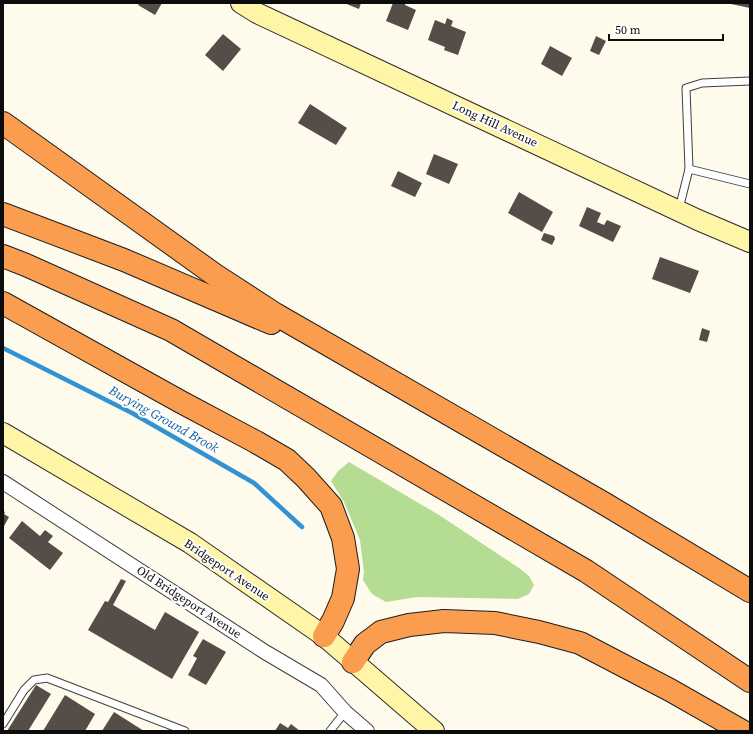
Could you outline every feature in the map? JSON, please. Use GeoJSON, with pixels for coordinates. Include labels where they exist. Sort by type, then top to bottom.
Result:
{"type":"FeatureCollection","features":[{"type":"Feature","properties":{"kind":"highway"},"geometry":{"type":"LineString","coordinates":[[3,123],[215,274],[275,314],[401,385],[605,504],[750,591]]}},
{"type":"Feature","properties":{"kind":"highway"},"geometry":{"type":"LineString","coordinates":[[3,214],[124,260],[269,322],[401,385]]}},
{"type":"Feature","properties":{"kind":"highway"},"geometry":{"type":"LineString","coordinates":[[3,256],[171,330],[586,571],[750,681]]}},
{"type":"Feature","properties":{"kind":"highway"},"geometry":{"type":"LineString","coordinates":[[3,304],[180,402],[256,442],[287,460],[306,478],[331,506],[343,538],[348,569],[343,598],[333,621],[324,636]]}},
{"type":"Feature","properties":{"kind":"highway"},"geometry":{"type":"LineString","coordinates":[[353,662],[365,644],[381,632],[409,625],[444,621],[495,623],[539,632],[580,644],[670,690],[742,731]]}},
{"type":"Feature","properties":{"kind":"street","name":"Long Hill Avenue"},"geometry":{"type":"LineString","coordinates":[[241,3],[264,16],[750,242]]}},
{"type":"Feature","properties":{"kind":"street","name":"Bridgeport Avenue"},"geometry":{"type":"LineString","coordinates":[[4,435],[190,543],[324,636],[434,731]]}},
{"type":"Feature","properties":{"kind":"street","name":"Old Bridgeport Avenue"},"geometry":{"type":"LineString","coordinates":[[3,482],[265,652],[321,685],[345,712],[367,731]]}},
{"type":"Feature","properties":{"kind":"lane"},"geometry":{"type":"LineString","coordinates":[[679,210],[689,169],[686,88],[702,83],[750,81]]}},
{"type":"Feature","properties":{"kind":"lane"},"geometry":{"type":"LineString","coordinates":[[689,169],[750,184]]}},
{"type":"Feature","properties":{"kind":"lane"},"geometry":{"type":"LineString","coordinates":[[3,724],[24,690],[34,680],[47,678],[185,731]]}},
{"type":"Feature","properties":{"kind":"lane"},"geometry":{"type":"LineString","coordinates":[[330,731],[345,712]]}},
{"type":"Feature","properties":{"kind":"green space"},"geometry":{"type":"Polygon","coordinates":[[[349,462],[439,515],[519,568],[529,576],[534,585],[529,594],[518,599],[417,597],[386,602],[372,594],[363,580],[364,572],[360,540],[344,502],[331,481],[338,471],[349,462]]]}},
{"type":"Feature","properties":{"kind":"building"},"geometry":{"type":"Polygon","coordinates":[[[140,3],[162,3],[155,15],[138,5],[140,3]]]}},
{"type":"Feature","properties":{"kind":"building"},"geometry":{"type":"Polygon","coordinates":[[[344,3],[361,3],[359,9],[344,3]]]}},
{"type":"Feature","properties":{"kind":"building"},"geometry":{"type":"Polygon","coordinates":[[[393,3],[405,3],[405,5],[416,10],[408,30],[386,21],[393,3]]]}},
{"type":"Feature","properties":{"kind":"building"},"geometry":{"type":"Polygon","coordinates":[[[750,3],[750,8],[731,4],[750,3]]]}},
{"type":"Feature","properties":{"kind":"building"},"geometry":{"type":"Polygon","coordinates":[[[447,18],[453,21],[451,26],[466,32],[458,55],[444,50],[445,47],[428,40],[435,20],[445,24],[447,18]]]}},
{"type":"Feature","properties":{"kind":"building"},"geometry":{"type":"Polygon","coordinates":[[[223,34],[241,49],[223,71],[205,55],[223,34]]]}},
{"type":"Feature","properties":{"kind":"building"},"geometry":{"type":"Polygon","coordinates":[[[596,36],[606,41],[599,55],[590,51],[596,36]]]}},
{"type":"Feature","properties":{"kind":"building"},"geometry":{"type":"Polygon","coordinates":[[[550,46],[572,58],[562,76],[541,64],[550,46]]]}},
{"type":"Feature","properties":{"kind":"building"},"geometry":{"type":"Polygon","coordinates":[[[310,104],[347,128],[336,145],[298,123],[310,104]]]}},
{"type":"Feature","properties":{"kind":"building"},"geometry":{"type":"Polygon","coordinates":[[[434,154],[458,164],[449,184],[426,174],[434,154]]]}},
{"type":"Feature","properties":{"kind":"building"},"geometry":{"type":"Polygon","coordinates":[[[398,171],[422,183],[415,197],[391,186],[398,171]]]}},
{"type":"Feature","properties":{"kind":"building"},"geometry":{"type":"Polygon","coordinates":[[[519,192],[553,212],[542,232],[508,213],[519,192]]]}},
{"type":"Feature","properties":{"kind":"building"},"geometry":{"type":"Polygon","coordinates":[[[587,207],[601,213],[597,222],[604,225],[607,220],[621,226],[613,242],[579,226],[587,207]]]}},
{"type":"Feature","properties":{"kind":"building"},"geometry":{"type":"Polygon","coordinates":[[[544,233],[554,236],[555,239],[552,245],[541,240],[544,233]]]}},
{"type":"Feature","properties":{"kind":"building"},"geometry":{"type":"Polygon","coordinates":[[[660,257],[699,271],[690,293],[652,279],[660,257]]]}},
{"type":"Feature","properties":{"kind":"building"},"geometry":{"type":"Polygon","coordinates":[[[702,328],[710,331],[707,342],[699,340],[702,328]]]}},
{"type":"Feature","properties":{"kind":"building"},"geometry":{"type":"Polygon","coordinates":[[[3,511],[5,512],[4,514],[9,517],[3,528],[3,511]]]}},
{"type":"Feature","properties":{"kind":"building"},"geometry":{"type":"Polygon","coordinates":[[[22,521],[40,536],[45,530],[53,536],[48,542],[63,553],[50,570],[9,538],[22,521]]]}},
{"type":"Feature","properties":{"kind":"building"},"geometry":{"type":"Polygon","coordinates":[[[121,579],[126,581],[113,605],[155,630],[165,612],[199,632],[172,679],[88,630],[105,601],[108,602],[121,579]]]}},
{"type":"Feature","properties":{"kind":"building"},"geometry":{"type":"Polygon","coordinates":[[[203,639],[226,652],[206,685],[188,675],[197,658],[193,656],[203,639]]]}},
{"type":"Feature","properties":{"kind":"building"},"geometry":{"type":"Polygon","coordinates":[[[36,685],[51,694],[28,731],[7,731],[36,685]]]}},
{"type":"Feature","properties":{"kind":"building"},"geometry":{"type":"Polygon","coordinates":[[[65,695],[95,714],[85,731],[43,731],[65,695]]]}},
{"type":"Feature","properties":{"kind":"building"},"geometry":{"type":"Polygon","coordinates":[[[114,712],[144,731],[102,731],[114,712]]]}},
{"type":"Feature","properties":{"kind":"building"},"geometry":{"type":"Polygon","coordinates":[[[280,723],[288,728],[291,724],[300,731],[275,731],[280,723]]]}},
{"type":"Feature","properties":{"kind":"waterway","name":"Burying Ground Brook"},"geometry":{"type":"LineString","coordinates":[[3,348],[132,413],[254,483],[302,527]]}}]}
